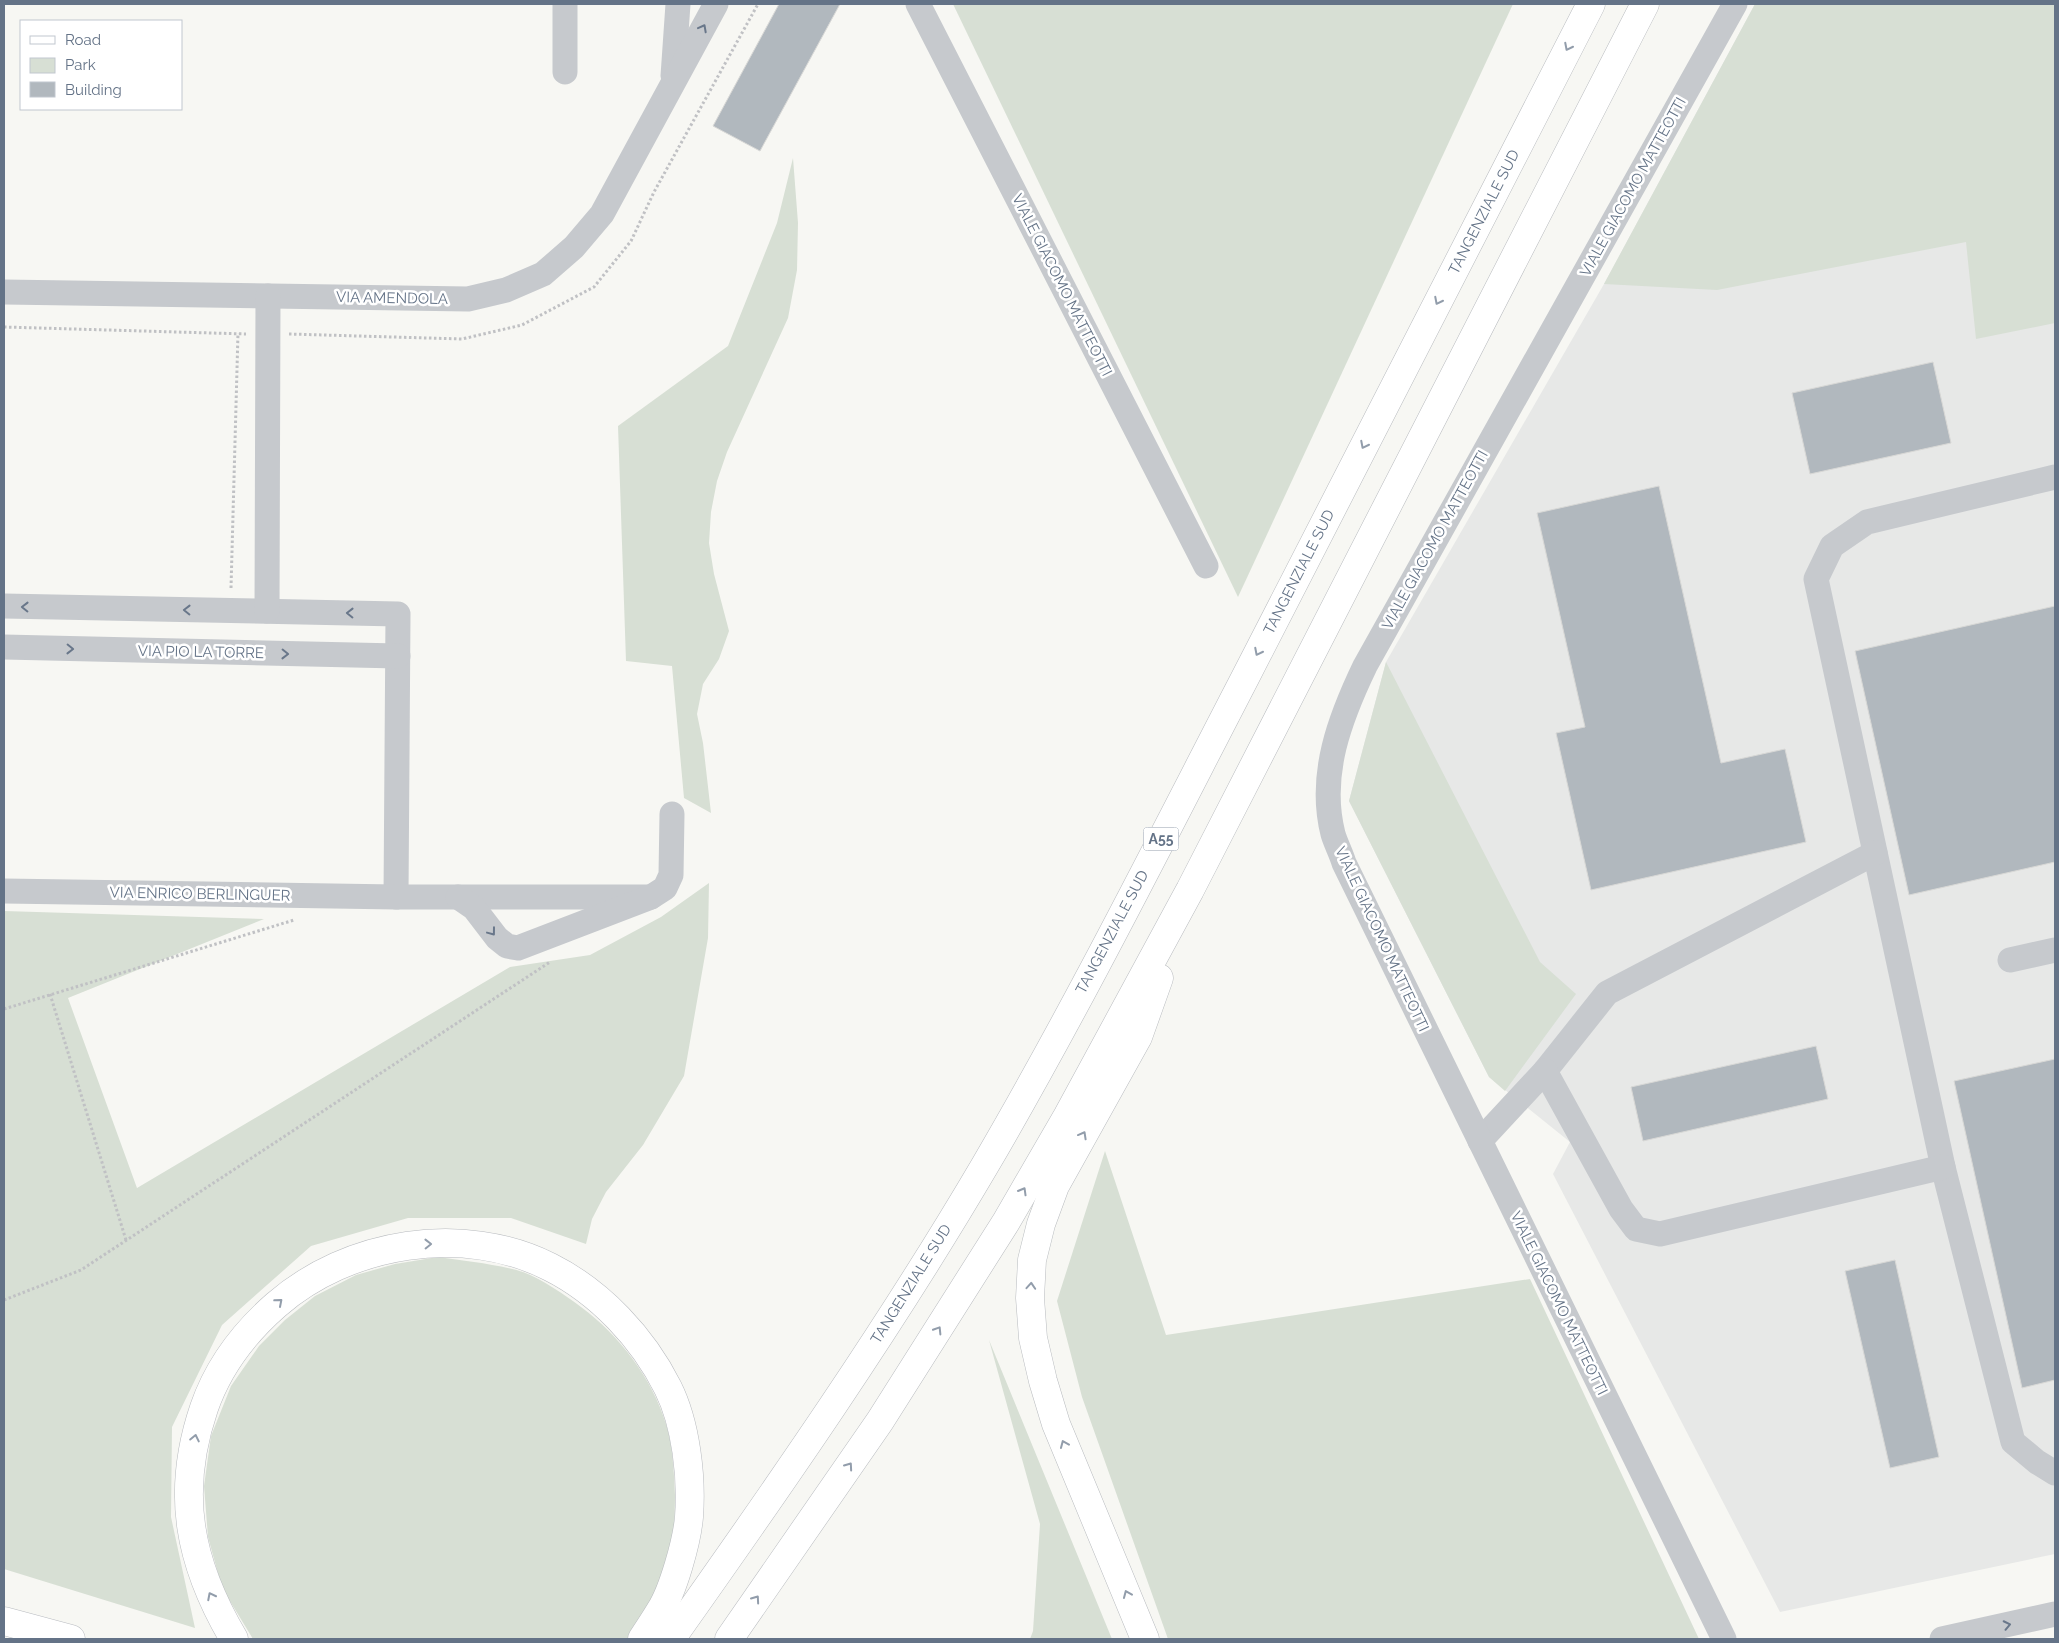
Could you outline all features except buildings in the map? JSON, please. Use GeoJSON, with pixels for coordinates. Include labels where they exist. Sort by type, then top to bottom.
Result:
{"type":"FeatureCollection","features":[{"type":"Feature","properties":{"kind":"main road","name":"TANGENZIALE SUD"},"geometry":{"type":"LineString","coordinates":[[671,1639],[803,1452],[877,1339],[983,1169],[1051,1048],[1206,752],[1591,4]]}},
{"type":"Feature","properties":{"kind":"main road"},"geometry":{"type":"LineString","coordinates":[[729,1639],[880,1421],[1006,1222],[1078,1098],[1190,890],[1645,4]]}},
{"type":"Feature","properties":{"kind":"main road"},"geometry":{"type":"LineString","coordinates":[[1145,1639],[1056,1424],[1043,1381],[1033,1338],[1030,1298],[1032,1260],[1041,1224],[1055,1186],[1138,1038],[1190,890]]}},
{"type":"Feature","properties":{"kind":"main road"},"geometry":{"type":"LineString","coordinates":[[234,1639],[207,1589],[194,1549],[188,1510],[194,1436],[208,1397],[223,1367],[242,1339],[266,1314],[295,1289],[325,1271],[354,1258],[389,1249],[424,1244],[455,1244],[490,1248],[522,1256],[550,1268],[582,1287],[630,1330],[650,1358],[669,1390],[681,1426],[690,1475],[689,1519],[679,1566],[660,1612],[642,1639]]}},
{"type":"Feature","properties":{"kind":"main road"},"geometry":{"type":"LineString","coordinates":[[4,1621],[71,1639]]}},
{"type":"Feature","properties":{"kind":"street"},"geometry":{"type":"LineString","coordinates":[[565,4],[565,72]]}},
{"type":"Feature","properties":{"kind":"street","name":"VIA AMENDOLA"},"geometry":{"type":"LineString","coordinates":[[673,84],[678,4]]}},
{"type":"Feature","properties":{"kind":"street","name":"VIA AMENDOLA"},"geometry":{"type":"LineString","coordinates":[[4,292],[468,299],[506,290],[543,274],[574,247],[602,214],[716,4]]}},
{"type":"Feature","properties":{"kind":"street","name":"VIALE GIACOMO MATTEOTTI"},"geometry":{"type":"LineString","coordinates":[[918,4],[1206,566]]}},
{"type":"Feature","properties":{"kind":"street","name":"VIALE GIACOMO MATTEOTTI"},"geometry":{"type":"LineString","coordinates":[[1724,1639],[1344,863],[1333,834],[1328,805],[1329,776],[1335,739],[1346,705],[1364,666],[1735,4]]}},
{"type":"Feature","properties":{"kind":"street"},"geometry":{"type":"LineString","coordinates":[[266,611],[268,296]]}},
{"type":"Feature","properties":{"kind":"street"},"geometry":{"type":"LineString","coordinates":[[2055,478],[1867,522],[1832,546],[1816,579],[1943,1167],[2013,1442],[2037,1462],[2055,1473]]}},
{"type":"Feature","properties":{"kind":"street"},"geometry":{"type":"LineString","coordinates":[[4,606],[398,614],[396,897]]}},
{"type":"Feature","properties":{"kind":"street","name":"VIA PIO LA TORRE"},"geometry":{"type":"LineString","coordinates":[[4,647],[398,656]]}},
{"type":"Feature","properties":{"kind":"street"},"geometry":{"type":"LineString","coordinates":[[458,897],[474,908],[497,938],[507,946],[518,948],[651,897],[665,888],[671,875],[672,814]]}},
{"type":"Feature","properties":{"kind":"street"},"geometry":{"type":"LineString","coordinates":[[1480,1141],[1545,1071],[1607,993],[1875,853]]}},
{"type":"Feature","properties":{"kind":"street","name":"VIA ENRICO BERLINGUER"},"geometry":{"type":"LineString","coordinates":[[4,891],[396,897],[651,897]]}},
{"type":"Feature","properties":{"kind":"street"},"geometry":{"type":"LineString","coordinates":[[555,897],[563,902],[569,911],[568,920],[560,932]]}},
{"type":"Feature","properties":{"kind":"street"},"geometry":{"type":"LineString","coordinates":[[2010,960],[2055,950]]}},
{"type":"Feature","properties":{"kind":"street"},"geometry":{"type":"LineString","coordinates":[[1545,1071],[1621,1209],[1636,1229],[1660,1234],[1943,1167]]}},
{"type":"Feature","properties":{"kind":"street"},"geometry":{"type":"LineString","coordinates":[[1942,1639],[2055,1614]]}},
{"type":"Feature","properties":{"kind":"path"},"geometry":{"type":"LineString","coordinates":[[281,334],[462,339],[522,325],[594,287],[631,241],[654,192],[758,4]]}},
{"type":"Feature","properties":{"kind":"path"},"geometry":{"type":"LineString","coordinates":[[4,327],[252,334]]}},
{"type":"Feature","properties":{"kind":"path"},"geometry":{"type":"LineString","coordinates":[[231,611],[238,333]]}},
{"type":"Feature","properties":{"kind":"path"},"geometry":{"type":"LineString","coordinates":[[4,1009],[312,914],[318,896]]}},
{"type":"Feature","properties":{"kind":"path"},"geometry":{"type":"LineString","coordinates":[[4,1300],[81,1270],[556,958]]}},
{"type":"Feature","properties":{"kind":"path"},"geometry":{"type":"LineString","coordinates":[[50,994],[126,1240]]}},
{"type":"Feature","properties":{"kind":"shaded area"},"geometry":{"type":"Polygon","coordinates":[[[1755,4],[2055,4],[2055,1554],[1780,1612],[1553,1174],[1570,1142],[1489,1077],[1349,801],[1386,662],[1604,284],[1755,4]]]}},
{"type":"Feature","properties":{"kind":"green space"},"geometry":{"type":"Polygon","coordinates":[[[953,4],[1513,4],[1238,597],[953,4]]]}},
{"type":"Feature","properties":{"kind":"green space"},"geometry":{"type":"Polygon","coordinates":[[[1755,4],[2055,4],[2055,323],[1976,339],[1966,242],[1717,290],[1604,284],[1755,4]]]}},
{"type":"Feature","properties":{"kind":"green space"},"geometry":{"type":"Polygon","coordinates":[[[793,158],[798,223],[797,270],[788,318],[727,452],[717,481],[711,512],[709,543],[714,574],[729,631],[719,659],[703,684],[697,714],[703,743],[711,813],[684,798],[672,666],[626,661],[618,426],[728,346],[777,223],[793,158]]]}},
{"type":"Feature","properties":{"kind":"green space"},"geometry":{"type":"Polygon","coordinates":[[[1386,662],[1540,962],[1576,994],[1505,1091],[1489,1077],[1349,801],[1386,662]]]}},
{"type":"Feature","properties":{"kind":"green space"},"geometry":{"type":"Polygon","coordinates":[[[709,883],[708,938],[684,1076],[643,1145],[606,1192],[592,1219],[586,1244],[511,1218],[408,1218],[311,1246],[222,1325],[172,1427],[171,1517],[195,1628],[4,1569],[4,911],[264,919],[68,998],[137,1188],[510,967],[590,955],[661,917],[709,883]]]}},
{"type":"Feature","properties":{"kind":"green space"},"geometry":{"type":"Polygon","coordinates":[[[1105,1151],[1166,1335],[1530,1279],[1699,1639],[1168,1639],[1082,1397],[1057,1301],[1105,1151]]]}},
{"type":"Feature","properties":{"kind":"green space"},"geometry":{"type":"Polygon","coordinates":[[[438,1257],[513,1269],[530,1275],[553,1288],[581,1307],[609,1331],[633,1359],[652,1390],[666,1424],[672,1450],[675,1495],[673,1535],[666,1570],[657,1591],[627,1639],[253,1639],[222,1588],[208,1537],[204,1486],[211,1436],[231,1386],[259,1346],[285,1320],[315,1296],[356,1275],[395,1264],[438,1257]]]}},
{"type":"Feature","properties":{"kind":"green space"},"geometry":{"type":"Polygon","coordinates":[[[989,1340],[1112,1639],[1030,1639],[1033,1631],[1040,1524],[989,1340]]]}}]}
